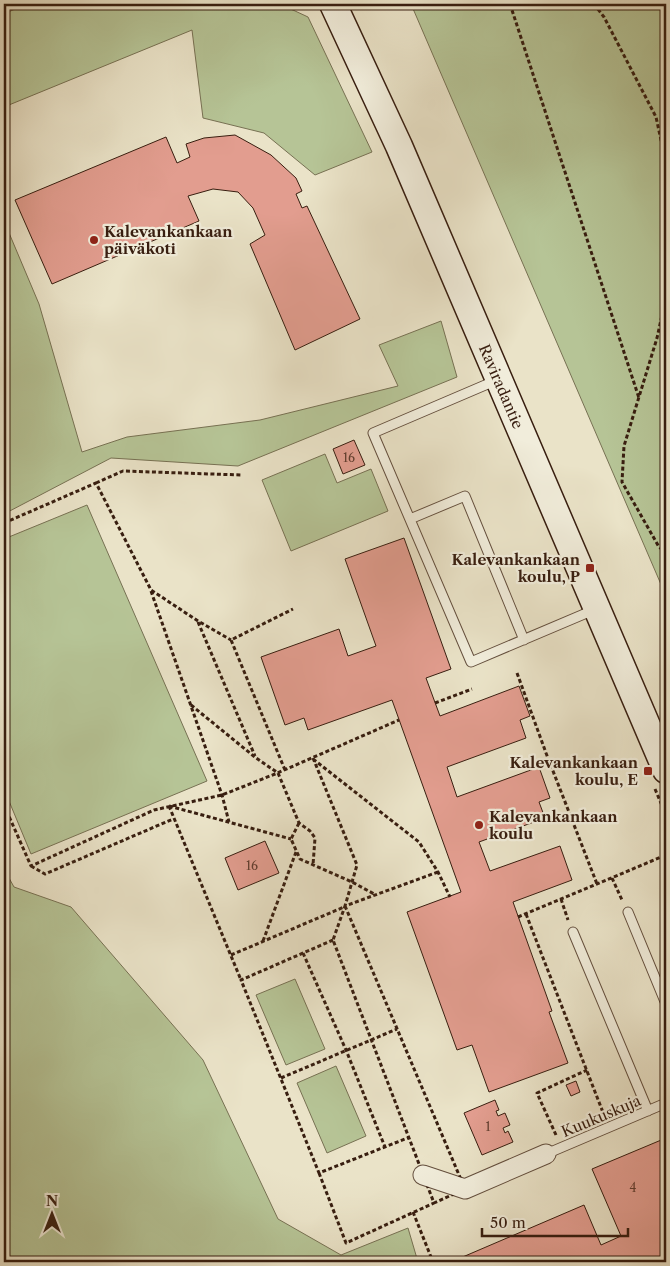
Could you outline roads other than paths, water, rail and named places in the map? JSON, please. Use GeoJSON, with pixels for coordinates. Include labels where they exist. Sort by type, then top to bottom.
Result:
{"type":"FeatureCollection","features":[{"type":"Feature","properties":{"kind":"street","name":"Raviradantie"},"geometry":{"type":"LineString","coordinates":[[334,4],[400,146],[666,770]]}},
{"type":"Feature","properties":{"kind":"street"},"geometry":{"type":"LineString","coordinates":[[423,1175],[465,1190],[554,1150]]}},
{"type":"Feature","properties":{"kind":"lane"},"geometry":{"type":"LineString","coordinates":[[499,379],[373,433],[471,662],[597,609]]}},
{"type":"Feature","properties":{"kind":"lane"},"geometry":{"type":"LineString","coordinates":[[410,519],[465,496],[524,640]]}},
{"type":"Feature","properties":{"kind":"lane"},"geometry":{"type":"LineString","coordinates":[[628,912],[666,1004]]}},
{"type":"Feature","properties":{"kind":"lane"},"geometry":{"type":"LineString","coordinates":[[573,932],[648,1111]]}},
{"type":"Feature","properties":{"kind":"lane","name":"Kuukuskuja"},"geometry":{"type":"LineString","coordinates":[[554,1150],[666,1103]]}},
{"type":"Feature","properties":{"kind":"place","name":"Kalevankankaan päiväkoti"},"geometry":{"type":"Point","coordinates":[94,240]}},
{"type":"Feature","properties":{"kind":"place","name":"Kalevankankaan koulu, P"},"geometry":{"type":"Point","coordinates":[590,568]}},
{"type":"Feature","properties":{"kind":"place","name":"Kalevankankaan koulu, E"},"geometry":{"type":"Point","coordinates":[648,771]}},
{"type":"Feature","properties":{"kind":"place","name":"Kalevankankaan koulu"},"geometry":{"type":"Point","coordinates":[479,825]}}]}
